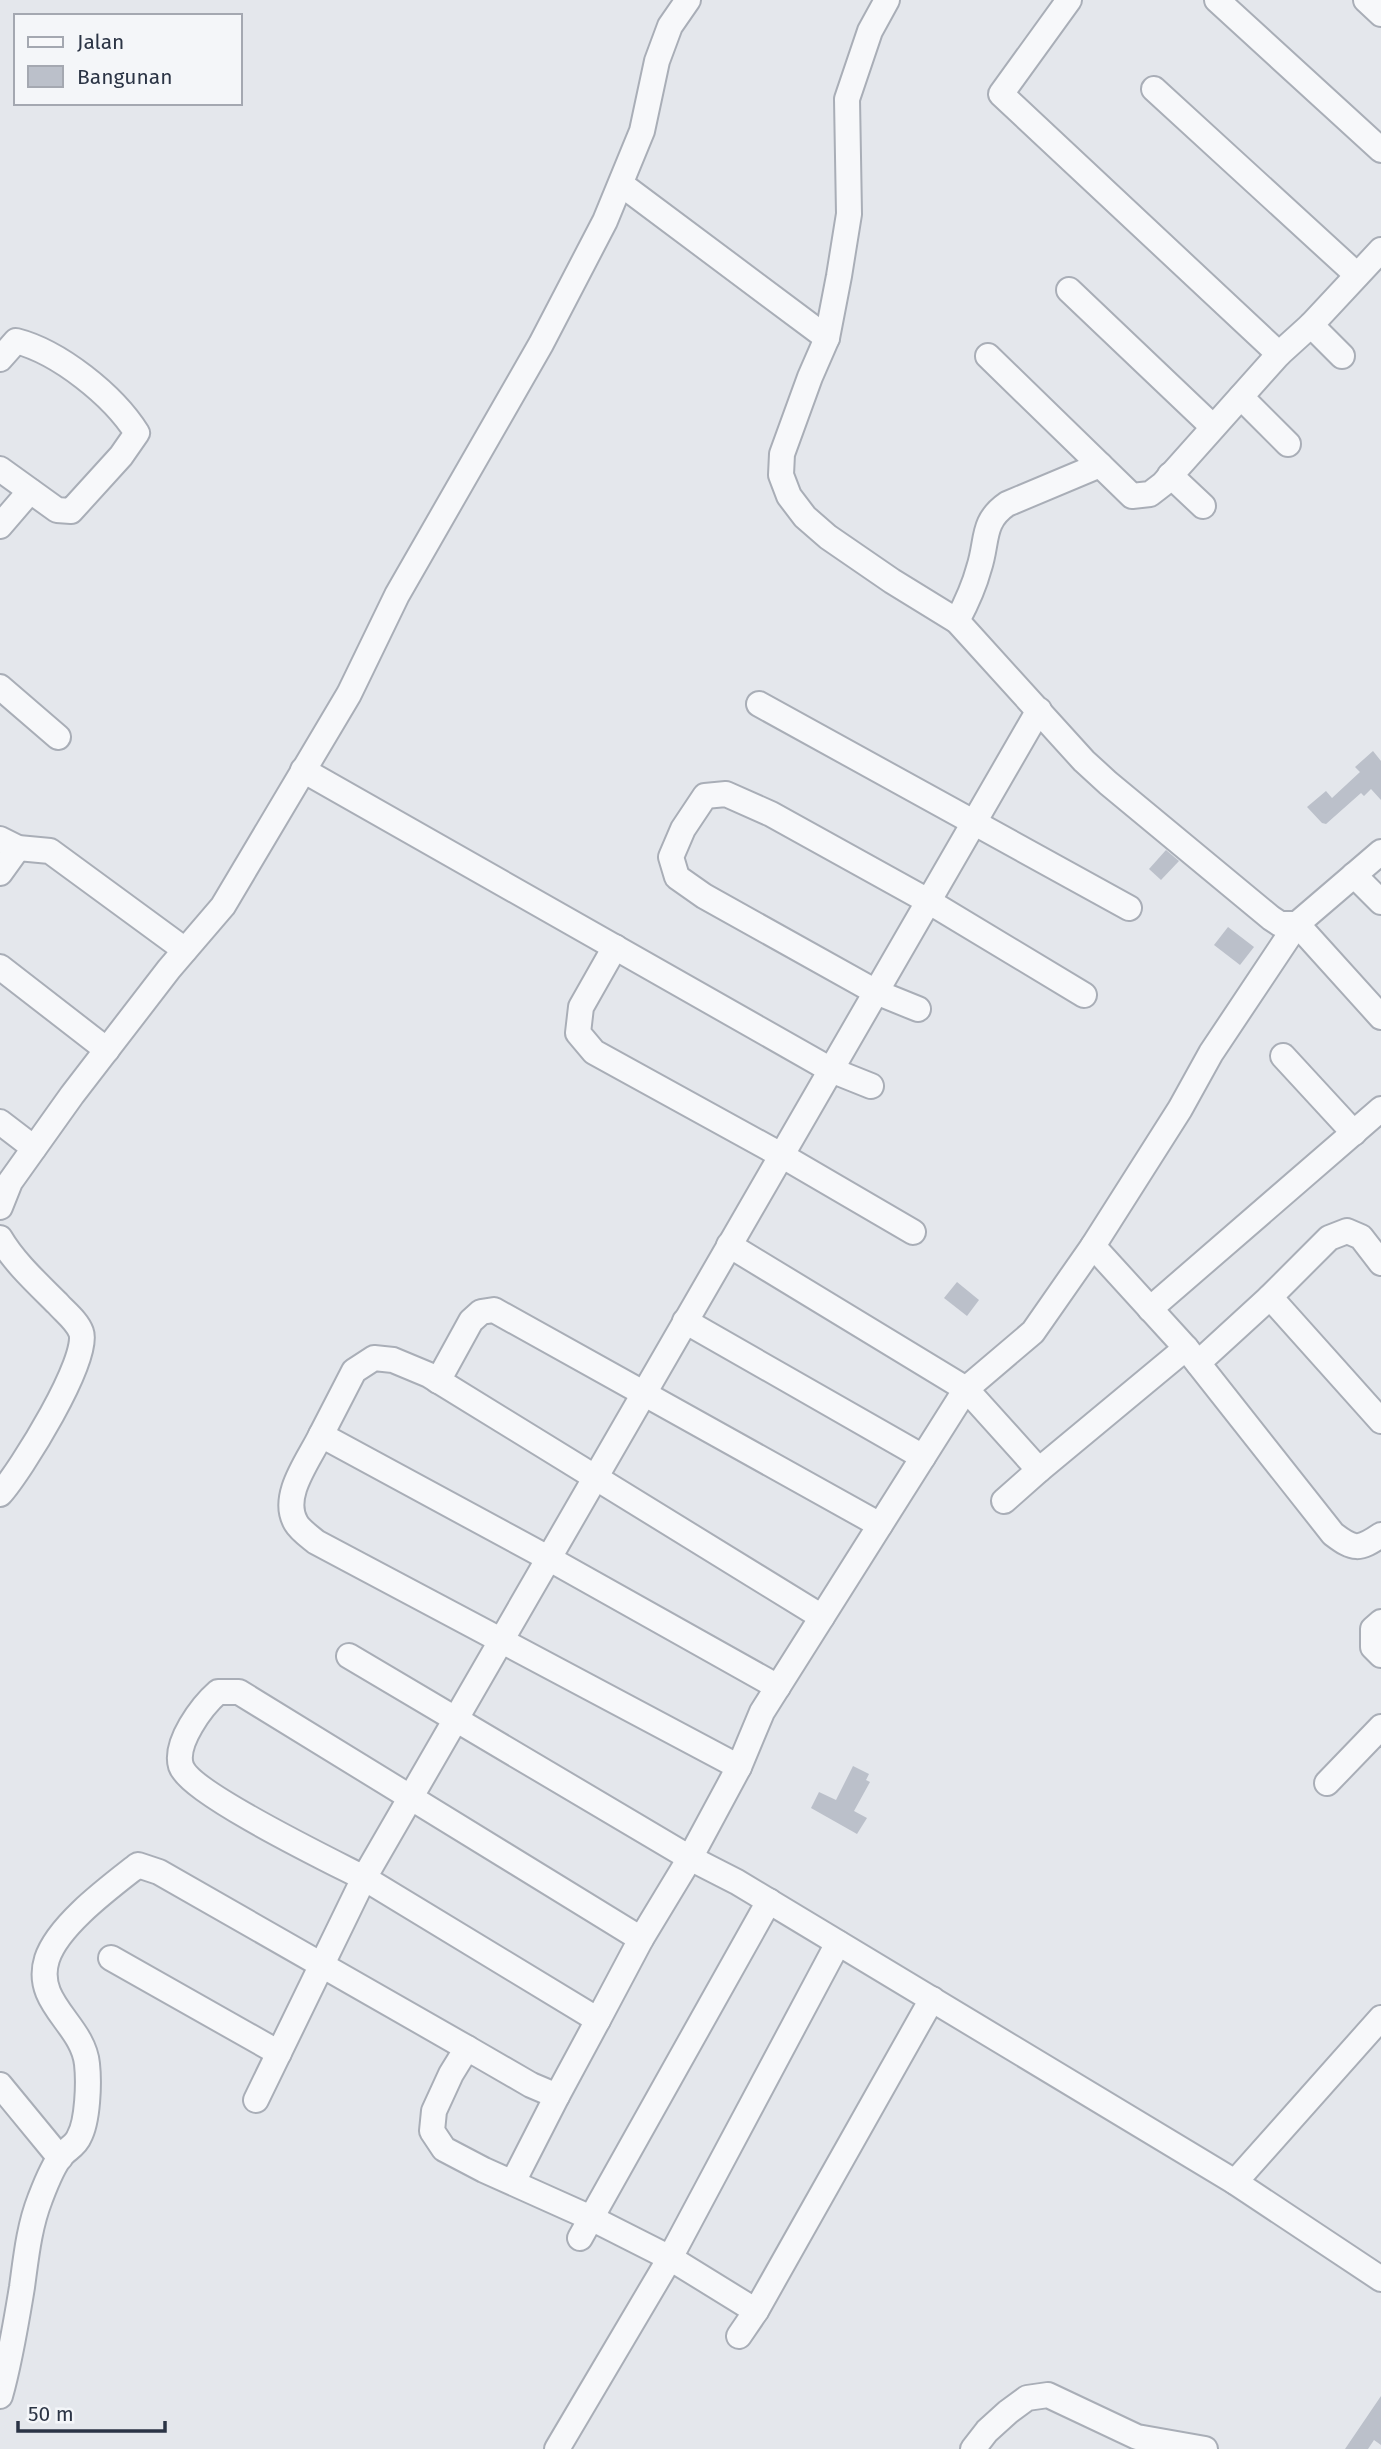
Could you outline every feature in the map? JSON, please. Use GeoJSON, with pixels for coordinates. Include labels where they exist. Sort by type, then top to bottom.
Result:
{"type":"FeatureCollection","features":[{"type":"Feature","properties":{"kind":"street"},"geometry":{"type":"LineString","coordinates":[[0,1207],[10,1182],[34,1147],[107,1050],[223,906],[349,694],[397,595],[571,290],[621,184],[642,131],[657,61],[670,26],[688,0]]}},
{"type":"Feature","properties":{"kind":"street"},"geometry":{"type":"LineString","coordinates":[[887,0],[870,31],[847,99],[849,214],[827,338],[782,454],[781,475],[789,496],[805,517],[828,537],[957,621],[1084,761],[1271,918],[1280,924],[1297,924],[1381,1017]]}},
{"type":"Feature","properties":{"kind":"street"},"geometry":{"type":"LineString","coordinates":[[1069,0],[1000,94],[1279,354]]}},
{"type":"Feature","properties":{"kind":"street"},"geometry":{"type":"LineString","coordinates":[[1217,0],[1381,150]]}},
{"type":"Feature","properties":{"kind":"street"},"geometry":{"type":"LineString","coordinates":[[1366,0],[1381,14]]}},
{"type":"Feature","properties":{"kind":"street"},"geometry":{"type":"LineString","coordinates":[[1154,89],[1357,275]]}},
{"type":"Feature","properties":{"kind":"street"},"geometry":{"type":"LineString","coordinates":[[621,184],[827,338]]}},
{"type":"Feature","properties":{"kind":"street"},"geometry":{"type":"LineString","coordinates":[[988,356],[1132,496],[1150,494],[1279,354],[1311,325],[1381,250]]}},
{"type":"Feature","properties":{"kind":"street"},"geometry":{"type":"LineString","coordinates":[[1069,290],[1213,427]]}},
{"type":"Feature","properties":{"kind":"street"},"geometry":{"type":"LineString","coordinates":[[1311,325],[1342,356]]}},
{"type":"Feature","properties":{"kind":"street"},"geometry":{"type":"LineString","coordinates":[[0,359],[16,341],[32,345],[68,366],[124,412],[137,433],[121,456],[71,511],[57,510],[0,469]]}},
{"type":"Feature","properties":{"kind":"street"},"geometry":{"type":"LineString","coordinates":[[1241,397],[1288,444]]}},
{"type":"Feature","properties":{"kind":"street"},"geometry":{"type":"LineString","coordinates":[[957,621],[969,598],[980,566],[987,526],[996,512],[1007,504],[1100,465]]}},
{"type":"Feature","properties":{"kind":"street"},"geometry":{"type":"LineString","coordinates":[[1170,475],[1203,506]]}},
{"type":"Feature","properties":{"kind":"street"},"geometry":{"type":"LineString","coordinates":[[0,526],[30,491]]}},
{"type":"Feature","properties":{"kind":"street"},"geometry":{"type":"LineString","coordinates":[[0,687],[58,737]]}},
{"type":"Feature","properties":{"kind":"street"},"geometry":{"type":"LineString","coordinates":[[759,704],[1129,908]]}},
{"type":"Feature","properties":{"kind":"street"},"geometry":{"type":"LineString","coordinates":[[256,2100],[363,1878],[1039,710]]}},
{"type":"Feature","properties":{"kind":"street"},"geometry":{"type":"LineString","coordinates":[[303,770],[831,1070],[871,1086]]}},
{"type":"Feature","properties":{"kind":"street"},"geometry":{"type":"LineString","coordinates":[[918,1009],[876,992],[704,896],[677,877],[671,857],[683,829],[705,796],[726,794],[771,814],[928,901],[1084,995]]}},
{"type":"Feature","properties":{"kind":"street"},"geometry":{"type":"LineString","coordinates":[[0,873],[9,843],[50,851],[186,950]]}},
{"type":"Feature","properties":{"kind":"street"},"geometry":{"type":"LineString","coordinates":[[513,2182],[641,1939],[690,1858],[739,1767],[762,1712],[966,1389],[1033,1332],[1093,1246],[1180,1109],[1211,1053],[1297,924],[1381,852]]}},
{"type":"Feature","properties":{"kind":"street"},"geometry":{"type":"LineString","coordinates":[[1354,874],[1381,902]]}},
{"type":"Feature","properties":{"kind":"street"},"geometry":{"type":"LineString","coordinates":[[615,947],[582,1007],[578,1033],[594,1052],[781,1155],[913,1232]]}},
{"type":"Feature","properties":{"kind":"street"},"geometry":{"type":"LineString","coordinates":[[0,967],[107,1050]]}},
{"type":"Feature","properties":{"kind":"street"},"geometry":{"type":"LineString","coordinates":[[1283,1056],[1354,1133]]}},
{"type":"Feature","properties":{"kind":"street"},"geometry":{"type":"LineString","coordinates":[[1150,1309],[1381,1110]]}},
{"type":"Feature","properties":{"kind":"street"},"geometry":{"type":"LineString","coordinates":[[0,1122],[34,1147]]}},
{"type":"Feature","properties":{"kind":"street"},"geometry":{"type":"LineString","coordinates":[[1004,1501],[1039,1470],[1270,1297],[1329,1238],[1347,1231],[1361,1237],[1380,1259]]}},
{"type":"Feature","properties":{"kind":"street"},"geometry":{"type":"LineString","coordinates":[[0,1238],[16,1260],[76,1323],[83,1343],[73,1372],[33,1448],[0,1494]]}},
{"type":"Feature","properties":{"kind":"street"},"geometry":{"type":"LineString","coordinates":[[729,1245],[966,1389],[1039,1470]]}},
{"type":"Feature","properties":{"kind":"street"},"geometry":{"type":"LineString","coordinates":[[1093,1246],[1192,1355],[1333,1534],[1349,1546],[1364,1546],[1381,1535]]}},
{"type":"Feature","properties":{"kind":"street"},"geometry":{"type":"LineString","coordinates":[[1270,1297],[1381,1421]]}},
{"type":"Feature","properties":{"kind":"street"},"geometry":{"type":"LineString","coordinates":[[438,1381],[471,1321],[481,1312],[494,1310],[880,1525]]}},
{"type":"Feature","properties":{"kind":"street"},"geometry":{"type":"LineString","coordinates":[[685,1321],[923,1457]]}},
{"type":"Feature","properties":{"kind":"street"},"geometry":{"type":"LineString","coordinates":[[739,1767],[316,1542],[296,1524],[289,1504],[296,1485],[354,1371],[373,1358],[393,1360],[438,1381],[822,1617]]}},
{"type":"Feature","properties":{"kind":"street"},"geometry":{"type":"LineString","coordinates":[[321,1435],[778,1686]]}},
{"type":"Feature","properties":{"kind":"street"},"geometry":{"type":"LineString","coordinates":[[1381,1622],[1373,1629],[1373,1647],[1381,1655]]}},
{"type":"Feature","properties":{"kind":"street"},"geometry":{"type":"LineString","coordinates":[[349,1656],[932,1999],[1235,2182],[1381,2279]]}},
{"type":"Feature","properties":{"kind":"street"},"geometry":{"type":"LineString","coordinates":[[598,2020],[363,1878],[261,1823],[195,1783],[181,1768],[180,1749],[204,1705],[218,1692],[239,1692],[641,1939]]}},
{"type":"Feature","properties":{"kind":"street"},"geometry":{"type":"LineString","coordinates":[[1327,1783],[1381,1727]]}},
{"type":"Feature","properties":{"kind":"street"},"geometry":{"type":"LineString","coordinates":[[0,2396],[39,2200],[60,2158],[79,2138],[87,2109],[87,2063],[75,2033],[49,1999],[44,1981],[46,1963],[51,1947],[92,1900],[138,1865],[159,1872],[531,2085],[557,2096]]}},
{"type":"Feature","properties":{"kind":"street"},"geometry":{"type":"LineString","coordinates":[[585,2228],[769,1901]]}},
{"type":"Feature","properties":{"kind":"street"},"geometry":{"type":"LineString","coordinates":[[557,2449],[670,2258],[838,1943]]}},
{"type":"Feature","properties":{"kind":"street"},"geometry":{"type":"LineString","coordinates":[[111,1958],[279,2053]]}},
{"type":"Feature","properties":{"kind":"street"},"geometry":{"type":"LineString","coordinates":[[739,2336],[756,2311],[932,1999]]}},
{"type":"Feature","properties":{"kind":"street"},"geometry":{"type":"LineString","coordinates":[[1235,2182],[1381,2018]]}},
{"type":"Feature","properties":{"kind":"street"},"geometry":{"type":"LineString","coordinates":[[467,2048],[451,2074],[434,2111],[432,2131],[444,2149],[484,2171],[513,2182],[585,2228],[670,2258],[756,2311]]}},
{"type":"Feature","properties":{"kind":"street"},"geometry":{"type":"LineString","coordinates":[[0,2085],[60,2158]]}},
{"type":"Feature","properties":{"kind":"street"},"geometry":{"type":"LineString","coordinates":[[973,2449],[987,2431],[1017,2405],[1027,2398],[1048,2395],[1137,2437],[1205,2449]]}},
{"type":"Feature","properties":{"kind":"building"},"geometry":{"type":"Polygon","coordinates":[[[1373,751],[1381,761],[1381,800],[1371,789],[1364,796],[1361,793],[1326,824],[1322,823],[1307,807],[1326,791],[1332,798],[1360,772],[1355,767],[1373,751]]]}},
{"type":"Feature","properties":{"kind":"building"},"geometry":{"type":"Polygon","coordinates":[[[1166,850],[1179,861],[1161,880],[1149,869],[1166,850]]]}},
{"type":"Feature","properties":{"kind":"building"},"geometry":{"type":"Polygon","coordinates":[[[1228,927],[1254,947],[1240,965],[1214,945],[1228,927]]]}},
{"type":"Feature","properties":{"kind":"building"},"geometry":{"type":"Polygon","coordinates":[[[957,1282],[979,1300],[967,1316],[944,1298],[957,1282]]]}},
{"type":"Feature","properties":{"kind":"building"},"geometry":{"type":"Polygon","coordinates":[[[853,1766],[869,1774],[866,1780],[870,1782],[854,1811],[867,1818],[857,1834],[811,1808],[819,1792],[836,1800],[853,1766]]]}},
{"type":"Feature","properties":{"kind":"building"},"geometry":{"type":"Polygon","coordinates":[[[1381,2396],[1381,2445],[1374,2440],[1368,2449],[1345,2449],[1381,2396]]]}}]}
